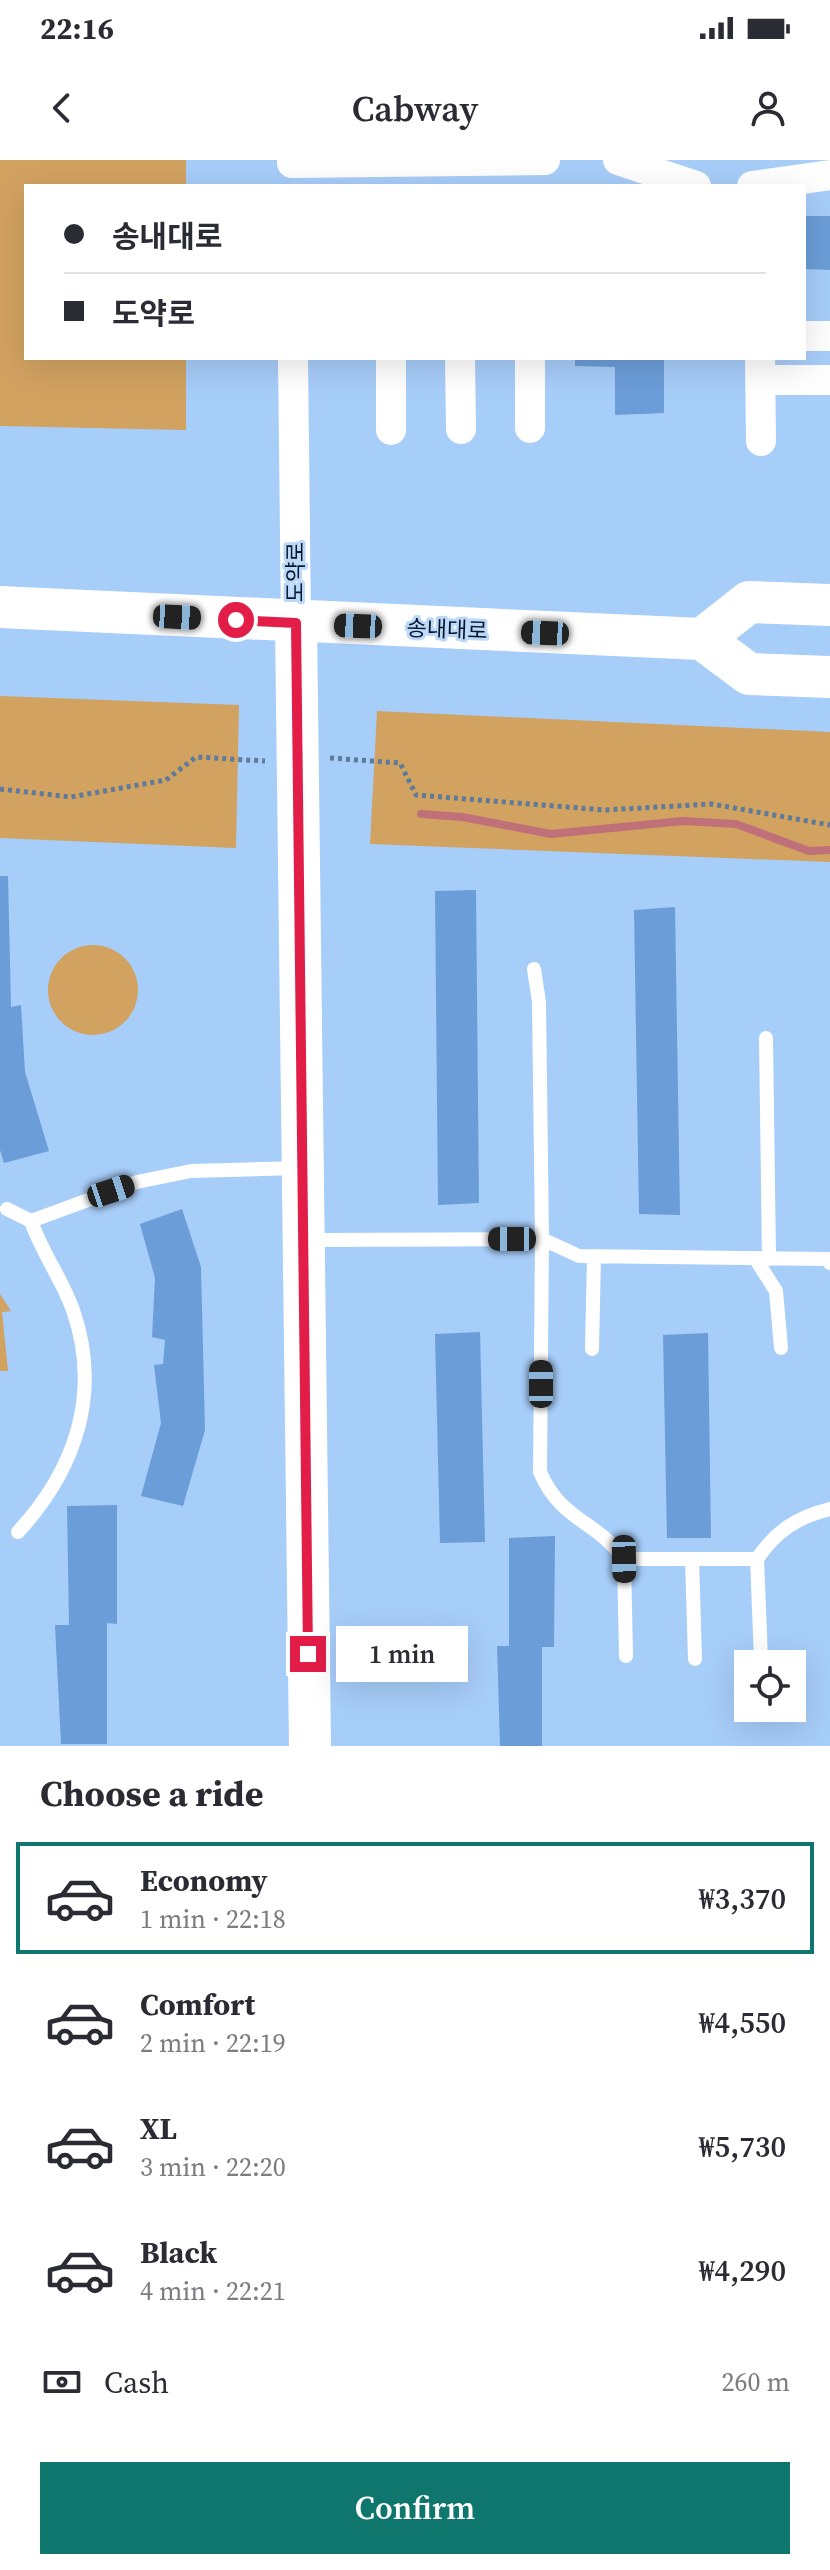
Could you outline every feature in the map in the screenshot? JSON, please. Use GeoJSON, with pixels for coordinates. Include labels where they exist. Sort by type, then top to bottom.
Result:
{"type":"FeatureCollection","features":[{"type":"Feature","properties":{"kind":"street"},"geometry":{"type":"LineString","coordinates":[[618,160],[690,184]]}},
{"type":"Feature","properties":{"kind":"street"},"geometry":{"type":"LineString","coordinates":[[752,160],[752,184]]}},
{"type":"Feature","properties":{"kind":"street"},"geometry":{"type":"LineString","coordinates":[[292,170],[533,167]]}},
{"type":"Feature","properties":{"kind":"street"},"geometry":{"type":"LineString","coordinates":[[766,184],[830,175]]}},
{"type":"Feature","properties":{"kind":"street"},"geometry":{"type":"LineString","coordinates":[[806,336],[830,336]]}},
{"type":"Feature","properties":{"kind":"street","name":"도약로"},"geometry":{"type":"LineString","coordinates":[[293,360],[310,1746]]}},
{"type":"Feature","properties":{"kind":"street"},"geometry":{"type":"LineString","coordinates":[[391,360],[391,430]]}},
{"type":"Feature","properties":{"kind":"street"},"geometry":{"type":"LineString","coordinates":[[460,360],[461,429]]}},
{"type":"Feature","properties":{"kind":"street"},"geometry":{"type":"LineString","coordinates":[[530,360],[530,428]]}},
{"type":"Feature","properties":{"kind":"street"},"geometry":{"type":"LineString","coordinates":[[761,441],[761,369],[830,380]]}},
{"type":"Feature","properties":{"kind":"street"},"geometry":{"type":"LineString","coordinates":[[830,605],[749,602],[702,639],[749,674],[830,677]]}},
{"type":"Feature","properties":{"kind":"street","name":"송내대로"},"geometry":{"type":"LineString","coordinates":[[0,607],[296,623],[702,639]]}},
{"type":"Feature","properties":{"kind":"lane"},"geometry":{"type":"LineString","coordinates":[[534,969],[539,1002],[542,1239],[540,1472],[559,1506],[599,1532],[624,1559],[626,1656]]}},
{"type":"Feature","properties":{"kind":"lane"},"geometry":{"type":"LineString","coordinates":[[766,1038],[762,1258],[776,1291],[781,1348]]}},
{"type":"Feature","properties":{"kind":"lane"},"geometry":{"type":"LineString","coordinates":[[31,1221],[137,1182],[191,1171],[302,1168]]}},
{"type":"Feature","properties":{"kind":"lane"},"geometry":{"type":"LineString","coordinates":[[7,1209],[31,1221],[39,1246],[73,1310],[83,1381],[81,1422],[69,1458],[47,1500],[18,1532]]}},
{"type":"Feature","properties":{"kind":"lane"},"geometry":{"type":"LineString","coordinates":[[303,1240],[542,1239],[579,1256],[830,1259],[830,1263]]}},
{"type":"Feature","properties":{"kind":"lane"},"geometry":{"type":"LineString","coordinates":[[592,1349],[594,1256]]}},
{"type":"Feature","properties":{"kind":"lane"},"geometry":{"type":"LineString","coordinates":[[761,1650],[757,1559],[771,1539],[793,1522],[830,1509]]}},
{"type":"Feature","properties":{"kind":"lane"},"geometry":{"type":"LineString","coordinates":[[624,1559],[757,1559]]}},
{"type":"Feature","properties":{"kind":"lane"},"geometry":{"type":"LineString","coordinates":[[692,1559],[695,1659]]}},
{"type":"Feature","properties":{"kind":"path"},"geometry":{"type":"LineString","coordinates":[[0,789],[71,797],[166,780],[196,757],[261,761],[297,755],[400,763],[416,795],[453,801],[497,799],[605,810],[712,804],[830,825]]}},
{"type":"Feature","properties":{"kind":"shaded area"},"geometry":{"type":"Polygon","coordinates":[[[0,160],[186,160],[186,184],[24,184],[24,360],[186,360],[186,430],[0,426],[0,160]]]}},
{"type":"Feature","properties":{"kind":"shaded area"},"geometry":{"type":"Polygon","coordinates":[[[0,696],[239,705],[236,848],[0,838],[0,696]]]}},
{"type":"Feature","properties":{"kind":"shaded area"},"geometry":{"type":"Polygon","coordinates":[[[377,711],[830,732],[830,862],[370,844],[377,711]]]}},
{"type":"Feature","properties":{"kind":"shaded area"},"geometry":{"type":"Polygon","coordinates":[[[84,945],[102,945],[118,952],[131,965],[138,981],[138,999],[131,1015],[118,1028],[102,1035],[84,1035],[68,1028],[55,1015],[48,999],[48,981],[55,965],[68,952],[84,945]]]}},
{"type":"Feature","properties":{"kind":"shaded area"},"geometry":{"type":"Polygon","coordinates":[[[0,1294],[11,1311],[2,1312],[8,1371],[0,1371],[0,1294]]]}},
{"type":"Feature","properties":{"kind":"building"},"geometry":{"type":"Polygon","coordinates":[[[806,216],[830,216],[830,270],[806,269],[806,216]]]}},
{"type":"Feature","properties":{"kind":"building"},"geometry":{"type":"Polygon","coordinates":[[[575,360],[664,360],[664,413],[615,415],[615,367],[575,366],[575,360]]]}},
{"type":"Feature","properties":{"kind":"building"},"geometry":{"type":"Polygon","coordinates":[[[0,876],[8,876],[11,1007],[21,1005],[25,1072],[49,1151],[4,1163],[0,1150],[0,876]]]}},
{"type":"Feature","properties":{"kind":"building"},"geometry":{"type":"Polygon","coordinates":[[[476,890],[479,1203],[438,1205],[435,891],[476,890]]]}},
{"type":"Feature","properties":{"kind":"building"},"geometry":{"type":"Polygon","coordinates":[[[675,907],[680,1215],[639,1214],[634,910],[675,907]]]}},
{"type":"Feature","properties":{"kind":"building"},"geometry":{"type":"Polygon","coordinates":[[[182,1209],[201,1267],[205,1430],[183,1506],[141,1496],[161,1423],[154,1365],[163,1364],[165,1340],[152,1337],[155,1278],[140,1224],[182,1209]]]}},
{"type":"Feature","properties":{"kind":"building"},"geometry":{"type":"Polygon","coordinates":[[[480,1332],[485,1542],[440,1543],[435,1334],[480,1332]]]}},
{"type":"Feature","properties":{"kind":"building"},"geometry":{"type":"Polygon","coordinates":[[[708,1333],[711,1538],[667,1538],[663,1335],[708,1333]]]}},
{"type":"Feature","properties":{"kind":"building"},"geometry":{"type":"Polygon","coordinates":[[[117,1505],[117,1624],[107,1623],[107,1744],[61,1744],[55,1625],[69,1625],[67,1506],[117,1505]]]}},
{"type":"Feature","properties":{"kind":"building"},"geometry":{"type":"Polygon","coordinates":[[[555,1536],[554,1647],[542,1647],[542,1746],[500,1746],[497,1646],[509,1646],[509,1538],[555,1536]]]}},
{"type":"Feature","properties":{"kind":"waterway"},"geometry":{"type":"LineString","coordinates":[[421,814],[462,817],[551,834],[683,821],[736,824],[809,851],[830,850]]}},
{"type":"Feature","properties":{"kind":"route"},"geometry":{"type":"LineString","coordinates":[[236,620],[296,623],[308,1654]]}}]}
